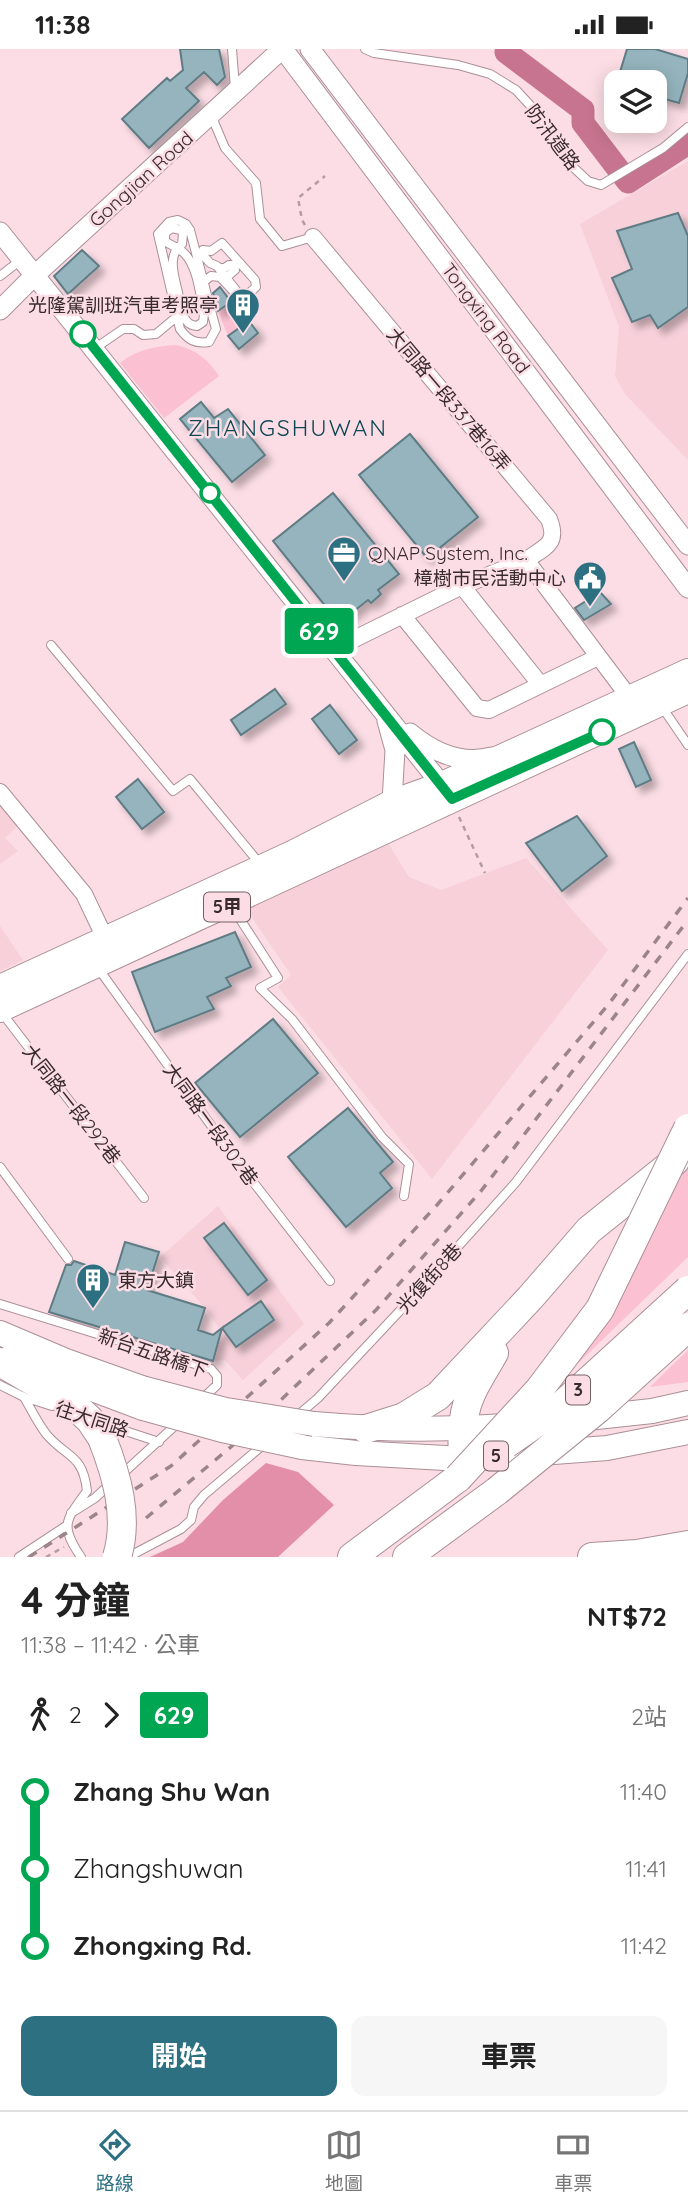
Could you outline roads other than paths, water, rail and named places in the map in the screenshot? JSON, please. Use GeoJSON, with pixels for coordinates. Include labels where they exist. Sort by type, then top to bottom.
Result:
{"type":"FeatureCollection","features":[{"type":"Feature","properties":{"kind":"highway"},"geometry":{"type":"LineString","coordinates":[[453,1476],[539,1390],[600,1309],[688,1128]]}},
{"type":"Feature","properties":{"kind":"highway"},"geometry":{"type":"LineString","coordinates":[[366,1429],[404,1416],[438,1396],[530,1298],[589,1230],[688,1150]]}},
{"type":"Feature","properties":{"kind":"highway","name":"3"},"geometry":{"type":"LineString","coordinates":[[352,1557],[453,1476],[562,1405],[688,1290]]}},
{"type":"Feature","properties":{"kind":"highway"},"geometry":{"type":"LineString","coordinates":[[453,1476],[468,1398],[530,1298]]}},
{"type":"Feature","properties":{"kind":"highway","name":"3"},"geometry":{"type":"LineString","coordinates":[[407,1557],[497,1491],[599,1408],[688,1327]]}},
{"type":"Feature","properties":{"kind":"highway"},"geometry":{"type":"LineString","coordinates":[[0,1362],[74,1405],[95,1428],[116,1473],[122,1507],[117,1557]]}},
{"type":"Feature","properties":{"kind":"highway"},"geometry":{"type":"LineString","coordinates":[[594,1557],[625,1546],[688,1535]]}},
{"type":"Feature","properties":{"kind":"highway"},"geometry":{"type":"LineString","coordinates":[[594,1557],[637,1554],[688,1545]]}},
{"type":"Feature","properties":{"kind":"main road","name":"5甲"},"geometry":{"type":"LineString","coordinates":[[0,1011],[231,905],[392,802],[450,798],[510,753],[688,671]]}},
{"type":"Feature","properties":{"kind":"main road","name":"5甲"},"geometry":{"type":"LineString","coordinates":[[0,987],[262,866],[296,862],[450,798],[688,691]]}},
{"type":"Feature","properties":{"kind":"main road","name":"5"},"geometry":{"type":"LineString","coordinates":[[0,1333],[142,1398],[222,1430],[302,1447],[356,1453],[453,1476],[688,1432]]}},
{"type":"Feature","properties":{"kind":"main road","name":"5"},"geometry":{"type":"LineString","coordinates":[[0,1354],[142,1398],[314,1424],[366,1429],[508,1425],[652,1411],[688,1402]]}},
{"type":"Feature","properties":{"kind":"street","name":"Gongjian Road"},"geometry":{"type":"LineString","coordinates":[[0,310],[283,49]]}},
{"type":"Feature","properties":{"kind":"street","name":"Tongxing Road"},"geometry":{"type":"LineString","coordinates":[[283,49],[688,587]]}},
{"type":"Feature","properties":{"kind":"street","name":"Tongxing Road"},"geometry":{"type":"LineString","coordinates":[[310,49],[688,545]]}},
{"type":"Feature","properties":{"kind":"street"},"geometry":{"type":"LineString","coordinates":[[0,232],[450,798]]}},
{"type":"Feature","properties":{"kind":"street","name":"大同路一段337巷16弄"},"geometry":{"type":"LineString","coordinates":[[313,237],[549,519],[554,533],[551,542],[526,560]]}},
{"type":"Feature","properties":{"kind":"street"},"geometry":{"type":"LineString","coordinates":[[334,649],[462,586],[526,560],[629,698]]}},
{"type":"Feature","properties":{"kind":"street"},"geometry":{"type":"LineString","coordinates":[[462,586],[540,684]]}},
{"type":"Feature","properties":{"kind":"street"},"geometry":{"type":"LineString","coordinates":[[402,615],[477,708],[489,710],[598,657]]}},
{"type":"Feature","properties":{"kind":"street"},"geometry":{"type":"LineString","coordinates":[[385,713],[426,746],[452,757],[480,760],[510,753]]}},
{"type":"Feature","properties":{"kind":"street"},"geometry":{"type":"LineString","coordinates":[[385,713],[395,750],[392,802]]}},
{"type":"Feature","properties":{"kind":"street"},"geometry":{"type":"LineString","coordinates":[[0,792],[84,894],[105,938]]}},
{"type":"Feature","properties":{"kind":"lane"},"geometry":{"type":"LineString","coordinates":[[232,49],[236,93]]}},
{"type":"Feature","properties":{"kind":"lane","name":"防汛道路"},"geometry":{"type":"LineString","coordinates":[[365,49],[373,53],[458,65],[490,75],[516,90],[540,116],[573,167],[588,181],[601,185],[662,148],[688,127]]}},
{"type":"Feature","properties":{"kind":"lane"},"geometry":{"type":"LineString","coordinates":[[211,115],[225,148],[256,183],[260,219],[282,246],[313,237]]}},
{"type":"Feature","properties":{"kind":"lane"},"geometry":{"type":"LineString","coordinates":[[178,220],[190,230],[216,329],[209,342],[195,342],[186,337],[180,329],[177,318],[158,234],[169,222],[178,220]]}},
{"type":"Feature","properties":{"kind":"lane"},"geometry":{"type":"LineString","coordinates":[[199,294],[200,287],[211,277],[223,278],[237,296],[243,297],[255,288],[256,283],[222,243],[211,251],[204,249],[202,251],[210,263],[223,269],[234,265],[234,270],[227,279]]}},
{"type":"Feature","properties":{"kind":"lane"},"geometry":{"type":"LineString","coordinates":[[177,247],[191,262],[199,294],[204,314],[203,322],[194,326],[187,322],[181,308],[172,264],[177,247]]}},
{"type":"Feature","properties":{"kind":"lane"},"geometry":{"type":"LineString","coordinates":[[0,276],[22,259]]}},
{"type":"Feature","properties":{"kind":"lane"},"geometry":{"type":"LineString","coordinates":[[218,267],[239,294],[248,294]]}},
{"type":"Feature","properties":{"kind":"lane"},"geometry":{"type":"LineString","coordinates":[[94,349],[123,329],[134,329],[149,336],[156,334],[177,318],[181,308]]}},
{"type":"Feature","properties":{"kind":"lane"},"geometry":{"type":"LineString","coordinates":[[51,645],[173,791],[190,779],[262,866]]}},
{"type":"Feature","properties":{"kind":"lane"},"geometry":{"type":"LineString","coordinates":[[629,698],[660,705],[688,745]]}},
{"type":"Feature","properties":{"kind":"lane"},"geometry":{"type":"LineString","coordinates":[[231,905],[278,978],[260,988],[292,1019],[382,1137],[409,1164],[404,1196]]}},
{"type":"Feature","properties":{"kind":"lane","name":"光復街8巷"},"geometry":{"type":"LineString","coordinates":[[286,1425],[318,1398],[516,1182],[688,954]]}},
{"type":"Feature","properties":{"kind":"lane","name":"大同路一段302巷"},"geometry":{"type":"LineString","coordinates":[[96,966],[233,1156],[330,1280]]}},
{"type":"Feature","properties":{"kind":"lane","name":"大同路一段292巷"},"geometry":{"type":"LineString","coordinates":[[0,1011],[144,1198]]}},
{"type":"Feature","properties":{"kind":"lane"},"geometry":{"type":"LineString","coordinates":[[0,1167],[68,1259]]}},
{"type":"Feature","properties":{"kind":"lane","name":"新台五路橋下"},"geometry":{"type":"LineString","coordinates":[[0,1304],[211,1369],[218,1376],[216,1385],[159,1442],[94,1498],[71,1513]]}},
{"type":"Feature","properties":{"kind":"lane"},"geometry":{"type":"LineString","coordinates":[[0,1385],[24,1397],[47,1435],[73,1457],[85,1475],[87,1491],[71,1513],[66,1527],[71,1543],[81,1557]]}},
{"type":"Feature","properties":{"kind":"lane","name":"往大同路"},"geometry":{"type":"LineString","coordinates":[[24,1397],[95,1428],[159,1442]]}},
{"type":"Feature","properties":{"kind":"lane"},"geometry":{"type":"LineString","coordinates":[[128,1557],[181,1529],[191,1520],[194,1507],[204,1495],[275,1434]]}},
{"type":"Feature","properties":{"kind":"lane"},"geometry":{"type":"LineString","coordinates":[[19,1557],[66,1527]]}},
{"type":"Feature","properties":{"kind":"waterway"},"geometry":{"type":"LineString","coordinates":[[507,49],[506,52],[583,110],[583,123],[628,182],[688,141]]}},
{"type":"Feature","properties":{"kind":"railway"},"geometry":{"type":"LineString","coordinates":[[29,1557],[171,1466],[329,1323],[437,1205],[608,1005],[688,898]]}},
{"type":"Feature","properties":{"kind":"railway"},"geometry":{"type":"LineString","coordinates":[[146,1518],[232,1446],[376,1310],[481,1191],[688,920]]}},
{"type":"Feature","properties":{"kind":"place","name":"光隆駕訓班汽車考照亭"},"geometry":{"type":"Point","coordinates":[243,335]}},
{"type":"Feature","properties":{"kind":"place","name":"QNAP System, Inc."},"geometry":{"type":"Point","coordinates":[344,583]}},
{"type":"Feature","properties":{"kind":"place","name":"樟樹市民活動中心"},"geometry":{"type":"Point","coordinates":[590,608]}},
{"type":"Feature","properties":{"kind":"place","name":"東方大鎮"},"geometry":{"type":"Point","coordinates":[93,1310]}},
{"type":"Feature","properties":{"kind":"district","name":"ZHANGSHUWAN"},"geometry":{"type":"Point","coordinates":[288,428]}}]}
